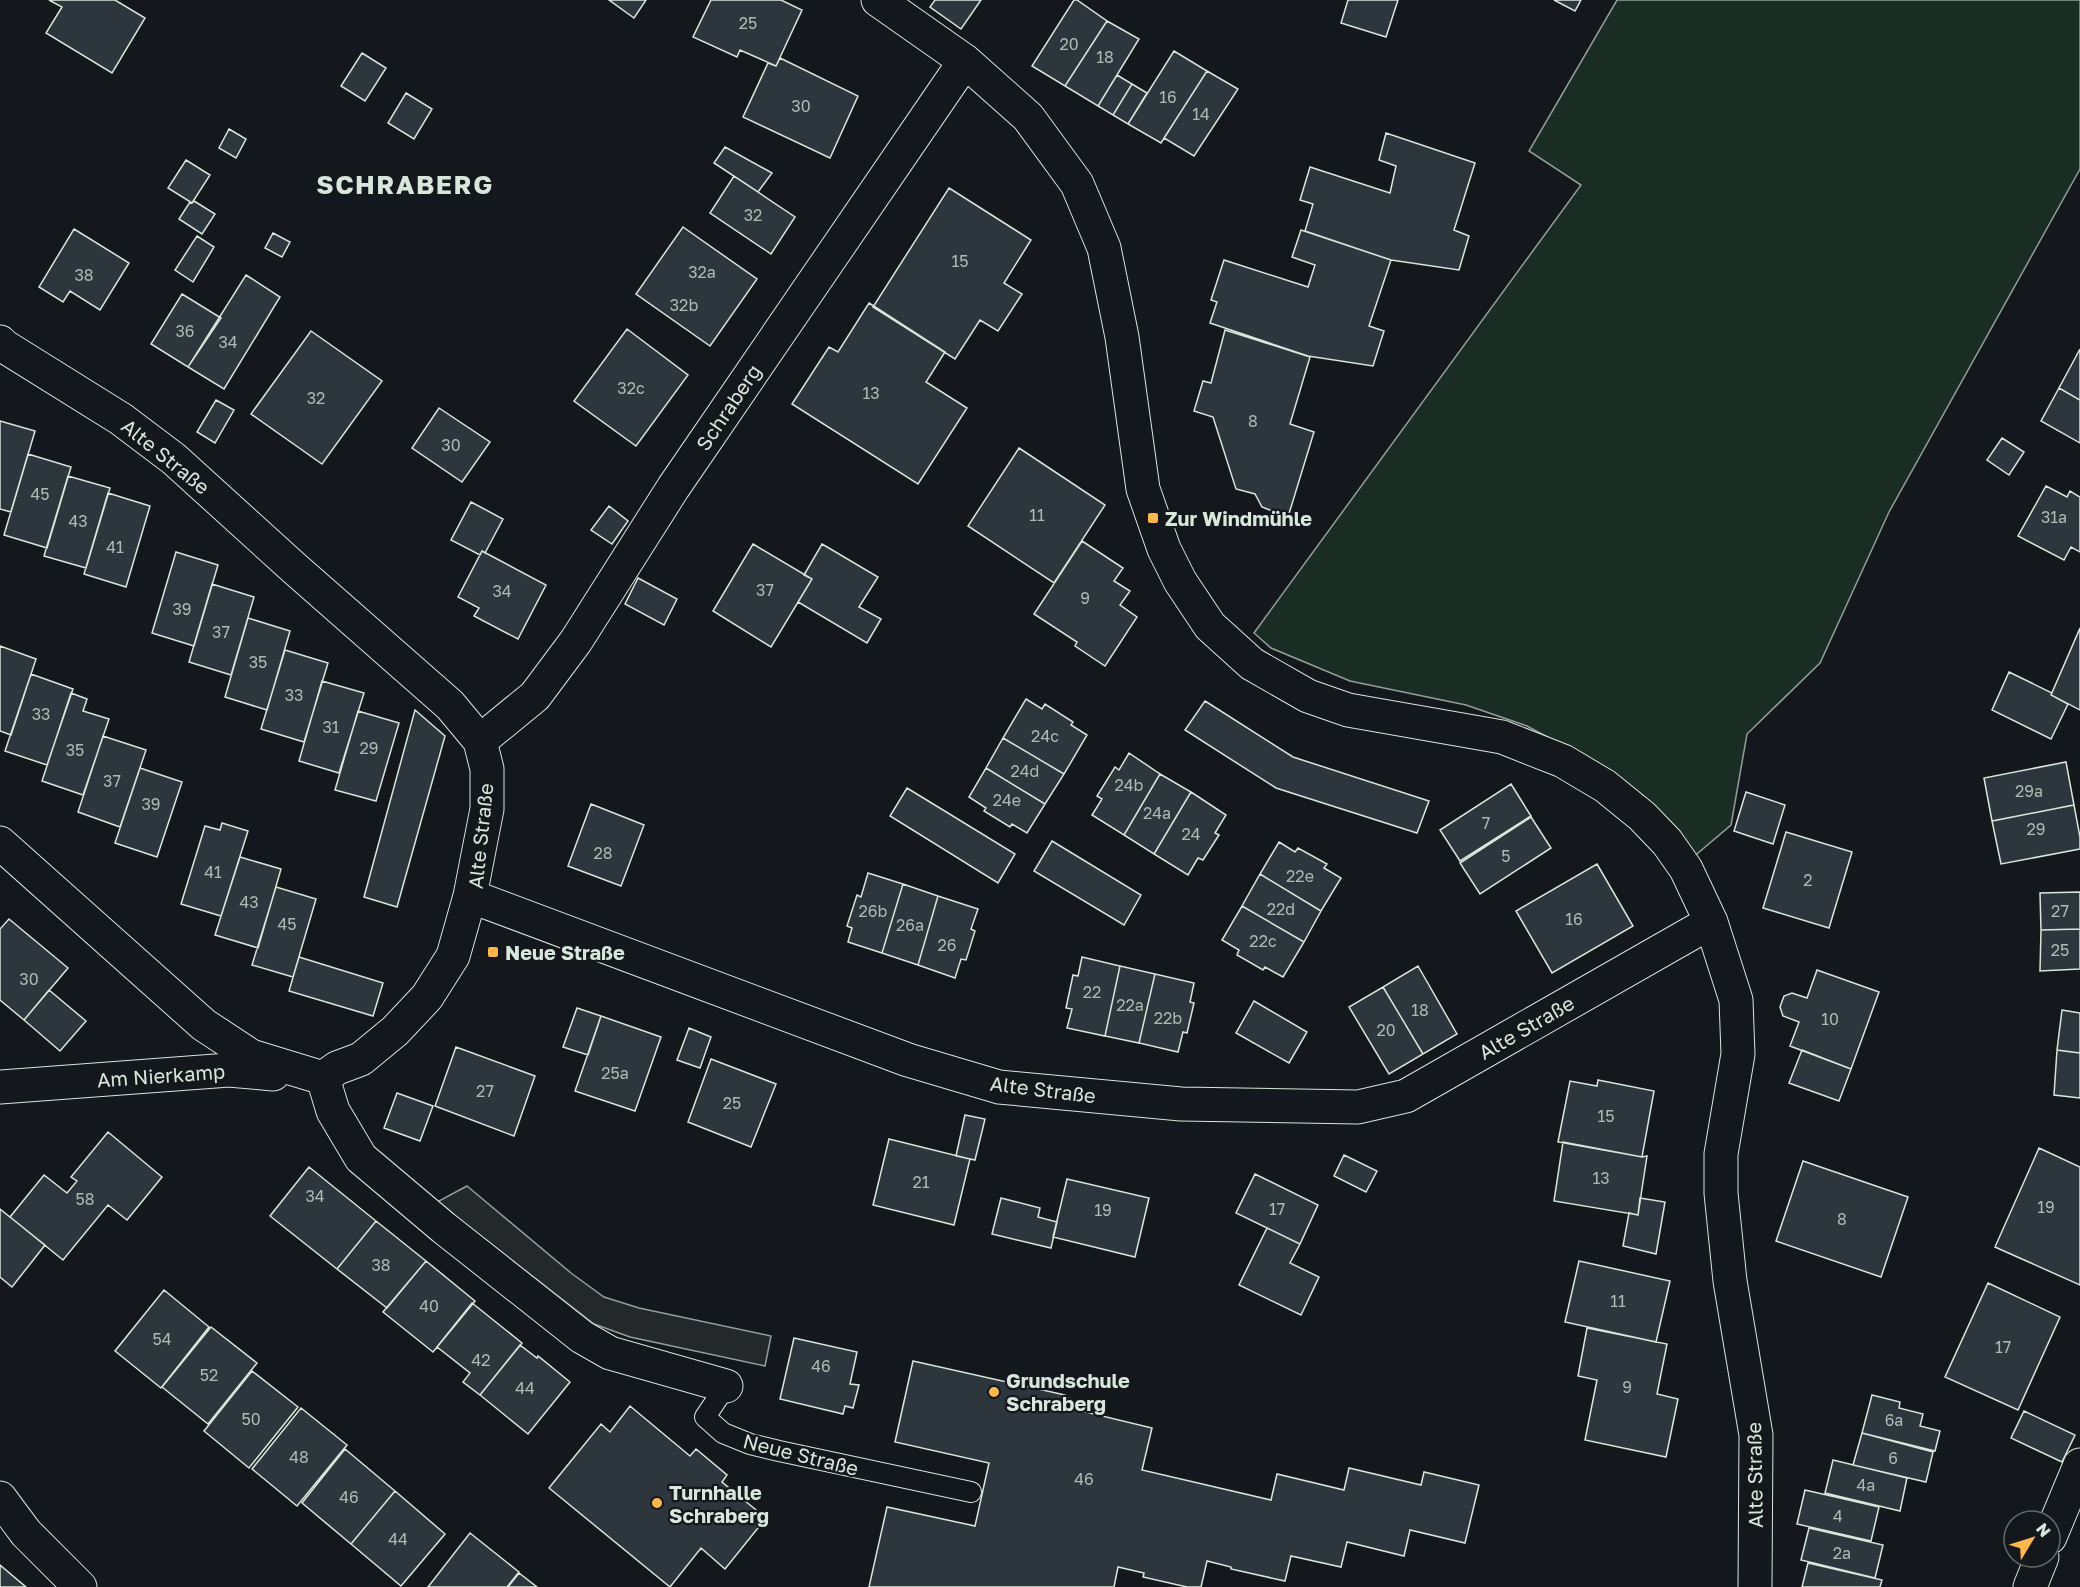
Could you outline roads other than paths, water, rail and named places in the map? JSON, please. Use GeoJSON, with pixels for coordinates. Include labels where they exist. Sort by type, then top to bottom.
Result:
{"type":"FeatureCollection","features":[{"type":"Feature","properties":{"kind":"street"},"geometry":{"type":"LineString","coordinates":[[878,0],[965,61],[1028,117],[1077,184],[1104,248],[1122,337],[1143,489],[1164,549],[1180,581],[1210,626],[1252,664],[1308,696],[1348,710],[1502,737],[1541,751],[1582,771],[1622,799],[1667,842],[1686,869],[1711,922]]}},
{"type":"Feature","properties":{"kind":"street","name":"Schraberg"},"geometry":{"type":"LineString","coordinates":[[480,741],[535,696],[576,641],[673,488],[965,61]]}},
{"type":"Feature","properties":{"kind":"street","name":"Alte Straße"},"geometry":{"type":"LineString","coordinates":[[0,342],[121,419],[174,459],[450,705],[480,741],[487,768],[486,809],[470,896],[908,1060],[999,1087],[1204,1104],[1358,1107],[1406,1096],[1711,922],[1736,1000],[1738,1054],[1721,1154],[1721,1193],[1730,1281],[1756,1435],[1755,1587]]}},
{"type":"Feature","properties":{"kind":"street"},"geometry":{"type":"LineString","coordinates":[[0,843],[204,1025],[251,1056],[323,1078],[337,1068],[361,1059],[395,1031],[427,997],[453,956],[470,896]]}},
{"type":"Feature","properties":{"kind":"street","name":"Am Nierkamp"},"geometry":{"type":"LineString","coordinates":[[0,1088],[229,1070],[323,1078]]}},
{"type":"Feature","properties":{"kind":"street","name":"Neue Straße"},"geometry":{"type":"LineString","coordinates":[[323,1078],[333,1111],[361,1158],[444,1228],[582,1337],[610,1353],[726,1386]]}},
{"type":"Feature","properties":{"kind":"street"},"geometry":{"type":"LineString","coordinates":[[2062,1509],[2080,1465]]}},
{"type":"Feature","properties":{"kind":"street"},"geometry":{"type":"LineString","coordinates":[[0,1498],[26,1533],[81,1587]]}},
{"type":"Feature","properties":{"kind":"street"},"geometry":{"type":"LineString","coordinates":[[2030,1587],[2037,1569]]}},
{"type":"Feature","properties":{"kind":"lane","name":"Neue Straße"},"geometry":{"type":"LineString","coordinates":[[726,1386],[705,1417],[723,1433],[750,1444],[779,1451],[971,1492]]}},
{"type":"Feature","properties":{"kind":"place","name":"Zur Windmühle"},"geometry":{"type":"Point","coordinates":[1153,518]}},
{"type":"Feature","properties":{"kind":"place","name":"Neue Straße"},"geometry":{"type":"Point","coordinates":[493,952]}},
{"type":"Feature","properties":{"kind":"place","name":"Grundschule Schraberg"},"geometry":{"type":"Point","coordinates":[994,1392]}},
{"type":"Feature","properties":{"kind":"place","name":"Turnhalle Schraberg"},"geometry":{"type":"Point","coordinates":[657,1503]}},
{"type":"Feature","properties":{"kind":"district","name":"SCHRABERG"},"geometry":{"type":"Point","coordinates":[405,184]}}]}
